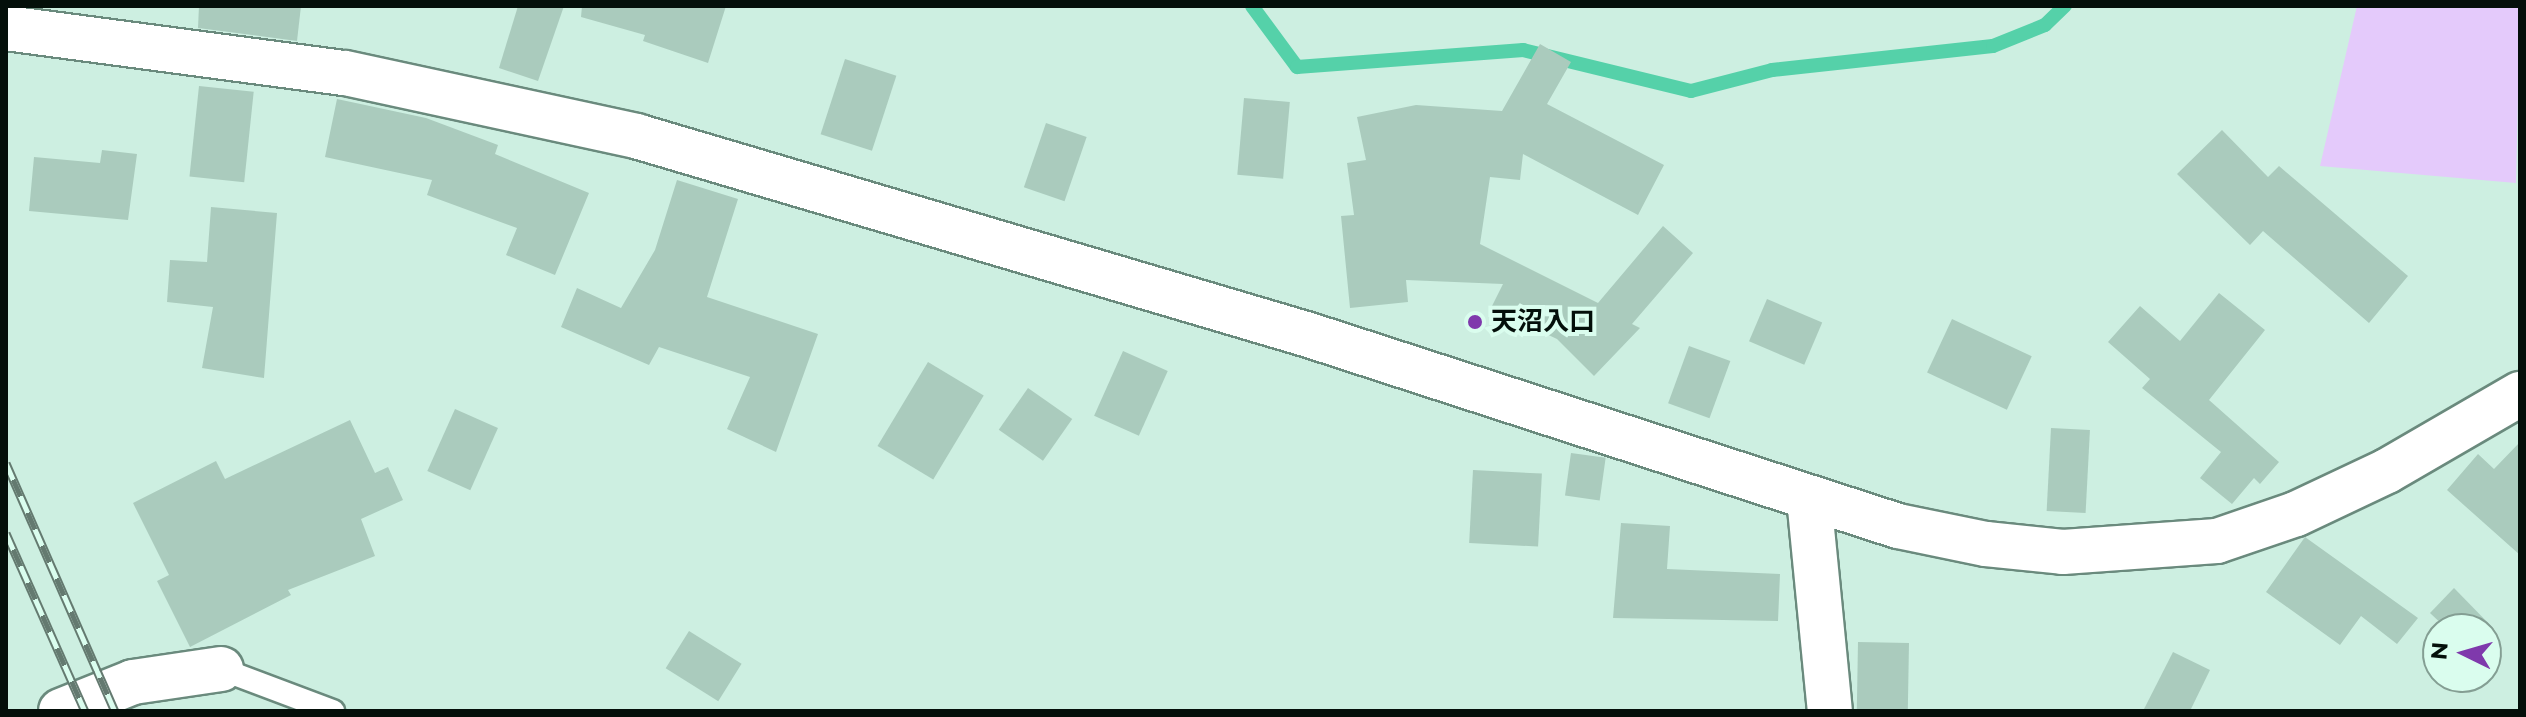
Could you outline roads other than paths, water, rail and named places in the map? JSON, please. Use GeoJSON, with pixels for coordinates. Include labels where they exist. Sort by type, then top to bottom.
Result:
{"type":"FeatureCollection","features":[{"type":"Feature","properties":{"kind":"street"},"geometry":{"type":"LineString","coordinates":[[6,28],[345,73],[636,136],[1309,335],[1898,526],[1986,544],[2063,552],[2217,541],[2296,514],[2387,471],[2520,394]]}},
{"type":"Feature","properties":{"kind":"street"},"geometry":{"type":"LineString","coordinates":[[1809,498],[1830,711]]}},
{"type":"Feature","properties":{"kind":"street"},"geometry":{"type":"LineString","coordinates":[[61,711],[133,682],[221,669]]}},
{"type":"Feature","properties":{"kind":"lane"},"geometry":{"type":"LineString","coordinates":[[221,669],[333,711]]}},
{"type":"Feature","properties":{"kind":"waterway"},"geometry":{"type":"LineString","coordinates":[[1252,6],[1297,67],[1523,50],[1691,91],[1772,70],[1993,46],[2045,25],[2065,6]]}},
{"type":"Feature","properties":{"kind":"railway"},"geometry":{"type":"LineString","coordinates":[[6,463],[115,711]]}},
{"type":"Feature","properties":{"kind":"railway"},"geometry":{"type":"LineString","coordinates":[[6,533],[85,711]]}},
{"type":"Feature","properties":{"kind":"place","name":"天沼入口"},"geometry":{"type":"Point","coordinates":[1475,322]}}]}
